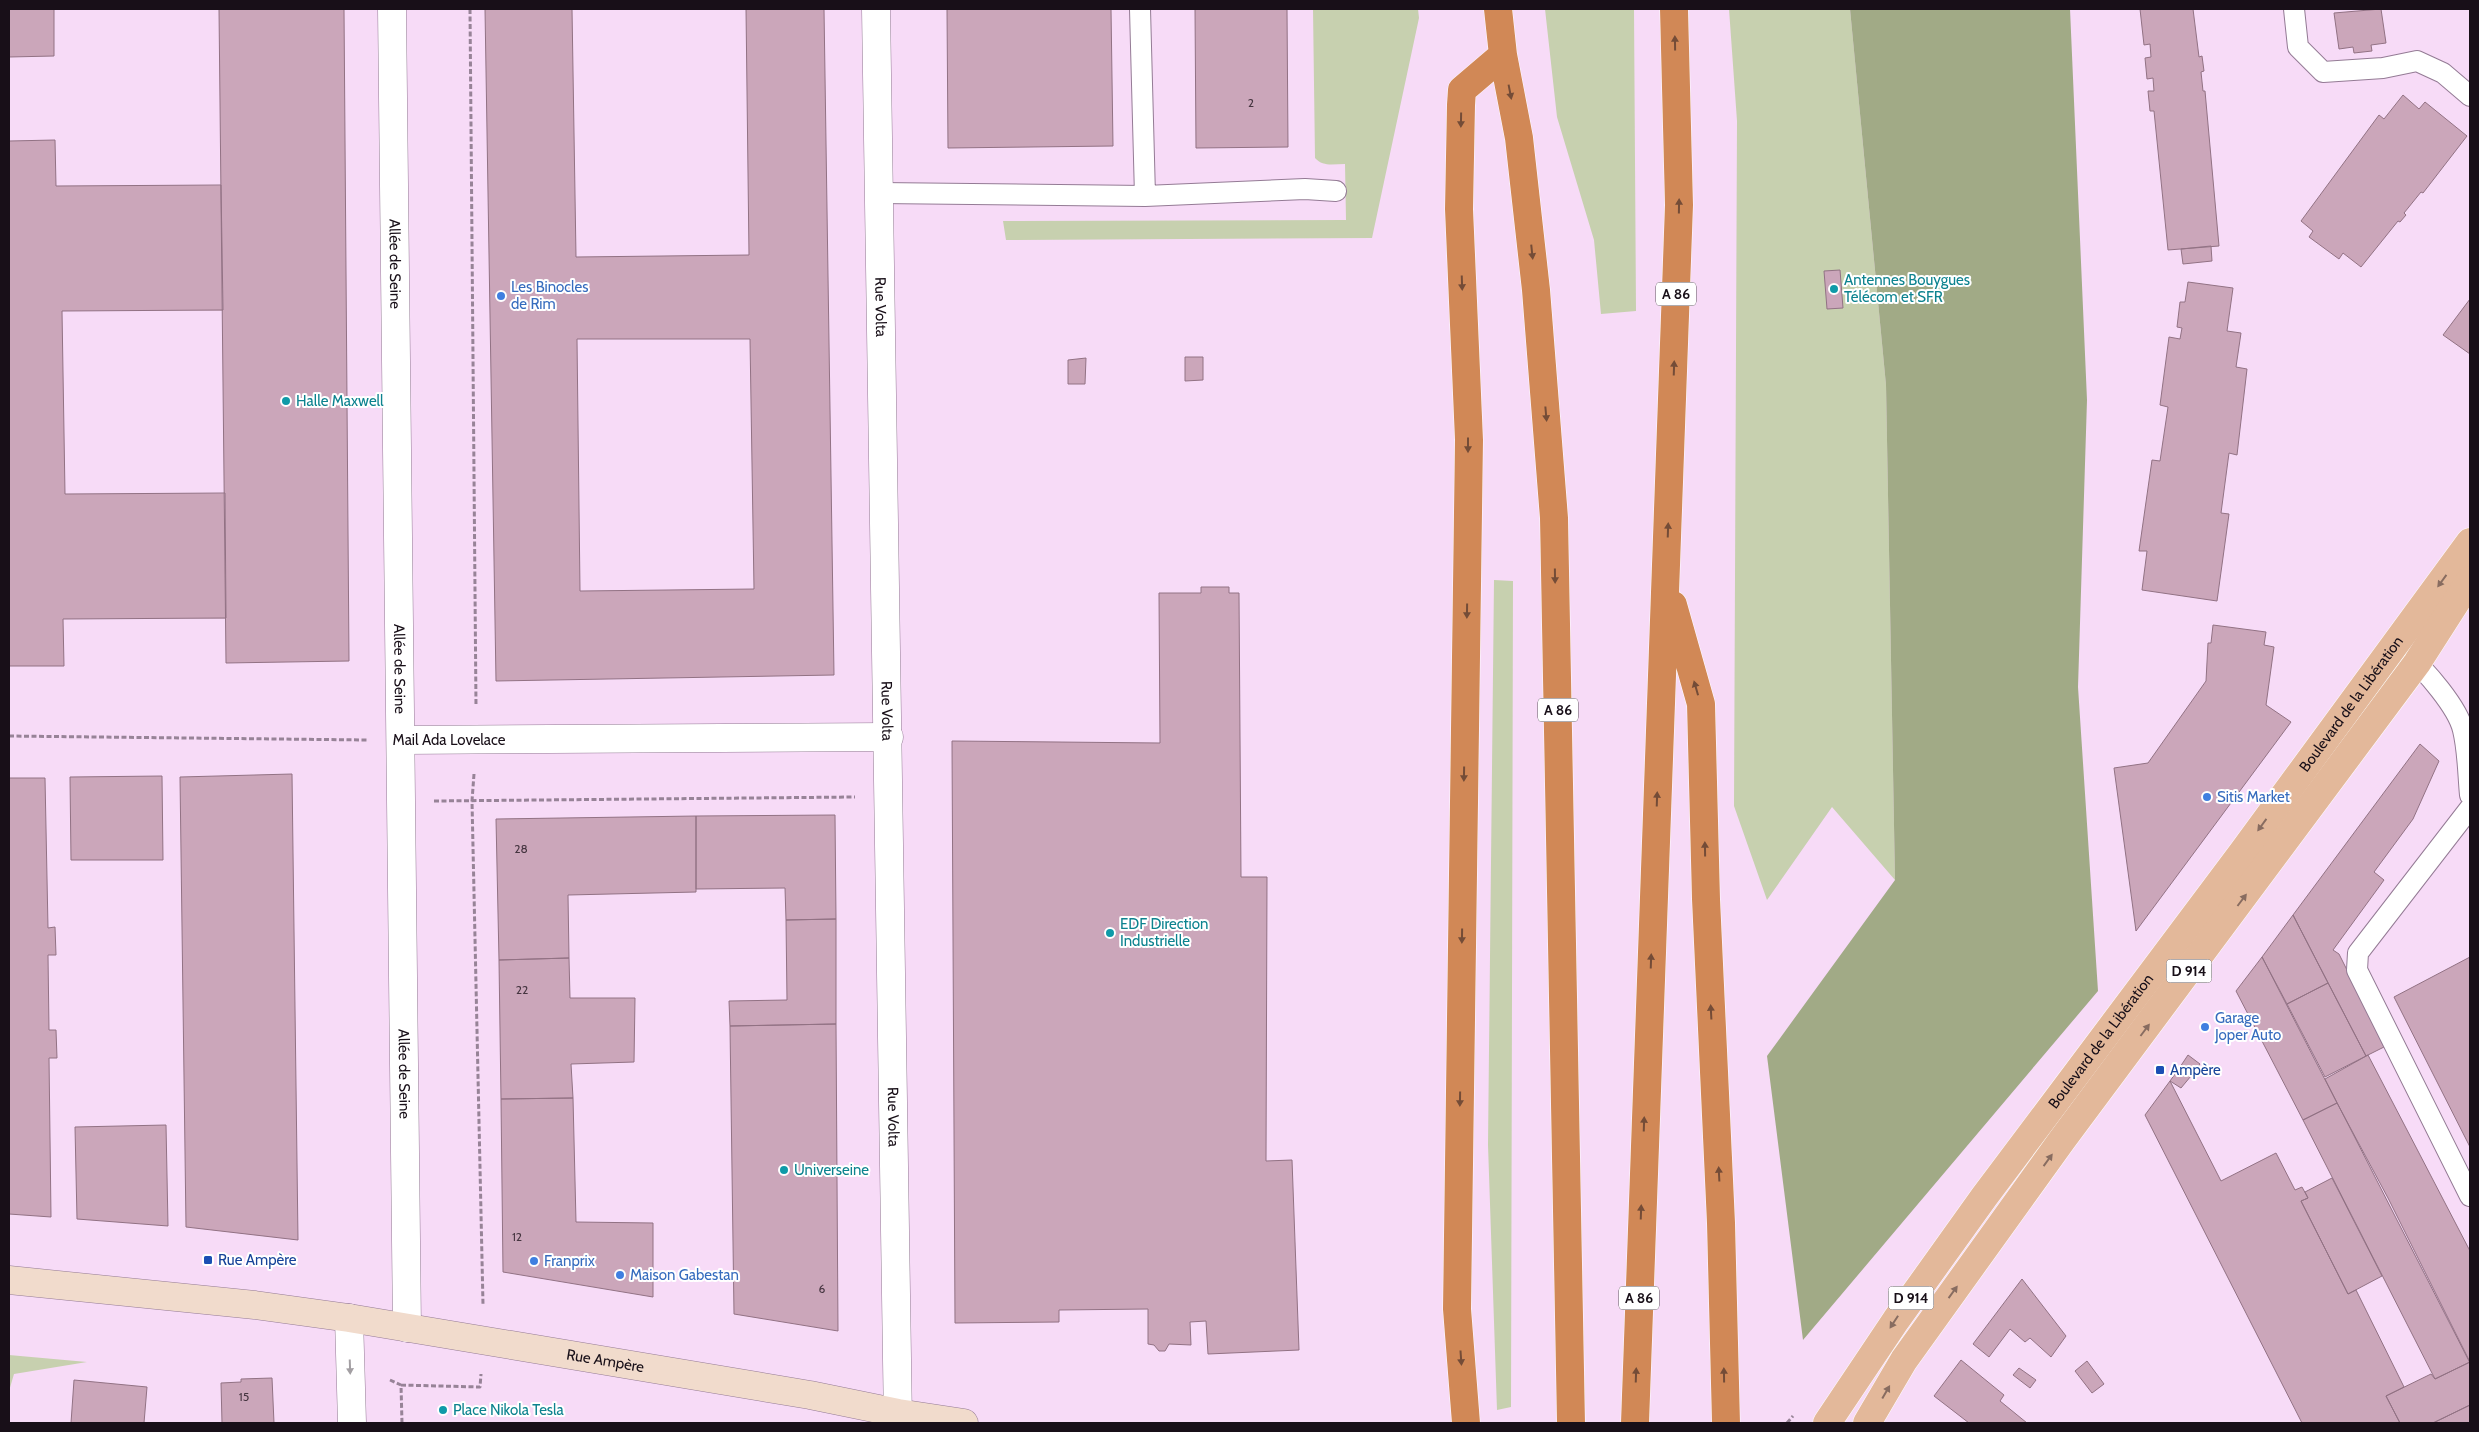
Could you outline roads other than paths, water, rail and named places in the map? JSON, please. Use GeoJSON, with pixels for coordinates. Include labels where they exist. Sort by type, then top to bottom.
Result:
{"type":"FeatureCollection","features":[{"type":"Feature","properties":{"kind":"highway","name":"A 86"},"geometry":{"type":"LineString","coordinates":[[1498,9],[1503,55],[1521,157],[1536,290],[1554,518],[1571,1419]]}},
{"type":"Feature","properties":{"kind":"highway","name":"A 86"},"geometry":{"type":"LineString","coordinates":[[1635,1423],[1642,1172],[1679,205],[1674,9]]}},
{"type":"Feature","properties":{"kind":"highway"},"geometry":{"type":"LineString","coordinates":[[1466,1423],[1457,1310],[1468,440],[1459,209],[1461,105],[1462,90],[1503,55]]}},
{"type":"Feature","properties":{"kind":"highway"},"geometry":{"type":"LineString","coordinates":[[1666,579],[1701,704],[1706,908],[1721,1223],[1726,1423]]}},
{"type":"Feature","properties":{"kind":"main road","name":"Boulevard de la Libération"},"geometry":{"type":"LineString","coordinates":[[1827,1423],[1896,1320],[1984,1197],[2199,910],[2470,542]]}},
{"type":"Feature","properties":{"kind":"main road","name":"Boulevard de la Libération"},"geometry":{"type":"LineString","coordinates":[[1868,1423],[1904,1360],[2062,1140],[2222,927],[2467,594]]}},
{"type":"Feature","properties":{"kind":"main road"},"geometry":{"type":"LineString","coordinates":[[2199,910],[2222,927]]}},
{"type":"Feature","properties":{"kind":"main road","name":"Rue Ampère"},"geometry":{"type":"LineString","coordinates":[[9,1280],[255,1305],[349,1318],[810,1394],[898,1418],[964,1423]]}},
{"type":"Feature","properties":{"kind":"street","name":"Allée de Seine"},"geometry":{"type":"LineString","coordinates":[[392,9],[407,1328]]}},
{"type":"Feature","properties":{"kind":"street","name":"Rue Volta"},"geometry":{"type":"LineString","coordinates":[[876,9],[889,737],[888,796],[898,1418]]}},
{"type":"Feature","properties":{"kind":"street","name":"Mail Ada Lovelace"},"geometry":{"type":"LineString","coordinates":[[401,740],[889,737]]}},
{"type":"Feature","properties":{"kind":"street"},"geometry":{"type":"LineString","coordinates":[[349,1318],[352,1423]]}},
{"type":"Feature","properties":{"kind":"lane"},"geometry":{"type":"LineString","coordinates":[[1140,9],[1145,196]]}},
{"type":"Feature","properties":{"kind":"lane"},"geometry":{"type":"LineString","coordinates":[[2294,9],[2298,47],[2323,72],[2383,68],[2417,61],[2443,73],[2470,96]]}},
{"type":"Feature","properties":{"kind":"lane"},"geometry":{"type":"LineString","coordinates":[[879,193],[1145,196],[1305,189],[1336,191]]}},
{"type":"Feature","properties":{"kind":"lane"},"geometry":{"type":"LineString","coordinates":[[2394,645],[2417,663],[2457,715],[2463,729],[2470,795]]}},
{"type":"Feature","properties":{"kind":"lane"},"geometry":{"type":"LineString","coordinates":[[2470,808],[2358,953],[2357,962],[2357,970],[2470,1196]]}},
{"type":"Feature","properties":{"kind":"place","name":"Antennes Bouygues Télécom et SFR"},"geometry":{"type":"Point","coordinates":[1834,289]}},
{"type":"Feature","properties":{"kind":"place","name":"Les Binocles de Rim"},"geometry":{"type":"Point","coordinates":[501,296]}},
{"type":"Feature","properties":{"kind":"place","name":"Halle Maxwell"},"geometry":{"type":"Point","coordinates":[286,401]}},
{"type":"Feature","properties":{"kind":"place","name":"Sitis Market"},"geometry":{"type":"Point","coordinates":[2207,797]}},
{"type":"Feature","properties":{"kind":"place","name":"EDF Direction Industrielle"},"geometry":{"type":"Point","coordinates":[1110,933]}},
{"type":"Feature","properties":{"kind":"place","name":"Garage Joper Auto"},"geometry":{"type":"Point","coordinates":[2205,1027]}},
{"type":"Feature","properties":{"kind":"place","name":"Ampère"},"geometry":{"type":"Point","coordinates":[2160,1070]}},
{"type":"Feature","properties":{"kind":"place","name":"Universeine"},"geometry":{"type":"Point","coordinates":[784,1170]}},
{"type":"Feature","properties":{"kind":"place","name":"Rue Ampère"},"geometry":{"type":"Point","coordinates":[208,1260]}},
{"type":"Feature","properties":{"kind":"place","name":"Franprix"},"geometry":{"type":"Point","coordinates":[534,1261]}},
{"type":"Feature","properties":{"kind":"place","name":"Maison Gabestan"},"geometry":{"type":"Point","coordinates":[620,1275]}},
{"type":"Feature","properties":{"kind":"place","name":"Place Nikola Tesla"},"geometry":{"type":"Point","coordinates":[443,1410]}}]}
